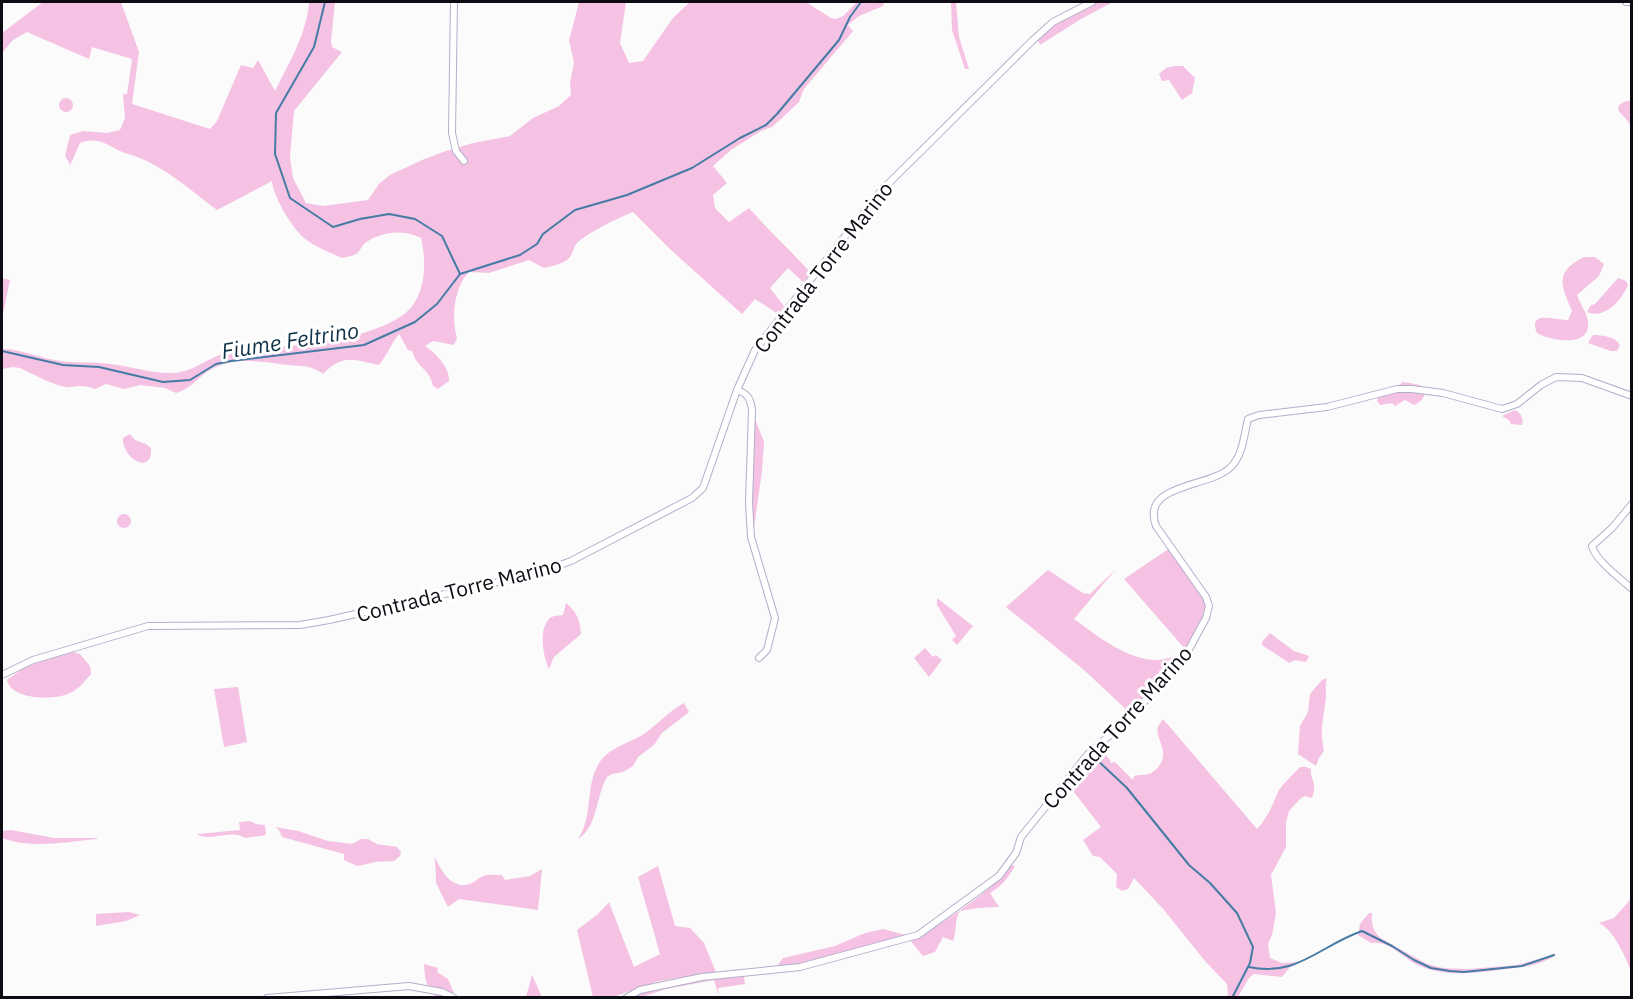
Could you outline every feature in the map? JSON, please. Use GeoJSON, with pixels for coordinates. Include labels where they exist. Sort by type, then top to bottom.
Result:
{"type":"FeatureCollection","features":[{"type":"Feature","properties":{"kind":"street"},"geometry":{"type":"LineString","coordinates":[[454,2],[452,133],[456,151],[464,161]]}},
{"type":"Feature","properties":{"kind":"street","name":"Contrada Torre Marino"},"geometry":{"type":"LineString","coordinates":[[2,675],[33,660],[148,626],[300,625],[538,573],[571,561],[692,498],[704,488],[737,390],[754,350],[880,192],[1032,40],[1053,22],[1092,2]]}},
{"type":"Feature","properties":{"kind":"street"},"geometry":{"type":"LineString","coordinates":[[1626,2],[1632,3]]}},
{"type":"Feature","properties":{"kind":"street","name":"Contrada Torre Marino"},"geometry":{"type":"LineString","coordinates":[[626,998],[640,990],[702,977],[800,967],[918,935],[999,876],[1016,853],[1021,837],[1088,754],[1130,718],[1187,653],[1206,618],[1209,606],[1206,597],[1156,526],[1153,508],[1163,496],[1170,492],[1222,475],[1233,466],[1240,453],[1248,419],[1259,415],[1327,407],[1397,389],[1412,388],[1443,393],[1502,409],[1517,404],[1541,385],[1556,377],[1582,378],[1632,396]]}},
{"type":"Feature","properties":{"kind":"street"},"geometry":{"type":"LineString","coordinates":[[737,390],[745,393],[750,399],[752,409],[749,503],[751,537],[775,618],[766,650],[759,658]]}},
{"type":"Feature","properties":{"kind":"street"},"geometry":{"type":"LineString","coordinates":[[1632,504],[1612,528],[1592,546],[1600,560],[1632,588]]}},
{"type":"Feature","properties":{"kind":"street"},"geometry":{"type":"LineString","coordinates":[[267,998],[409,986],[442,992],[454,998]]}},
{"type":"Feature","properties":{"kind":"shaded area"},"geometry":{"type":"Polygon","coordinates":[[[43,2],[121,2],[139,52],[132,104],[210,129],[217,121],[241,65],[253,68],[258,60],[275,91],[301,36],[309,2],[335,2],[331,41],[332,47],[342,52],[294,111],[290,157],[293,178],[306,203],[323,206],[368,200],[379,184],[390,175],[446,151],[510,136],[533,118],[559,106],[571,95],[570,83],[574,62],[569,41],[579,2],[626,2],[620,43],[629,63],[643,61],[673,18],[690,2],[806,2],[836,19],[843,16],[857,2],[884,2],[883,6],[859,16],[848,25],[853,31],[804,89],[799,102],[772,127],[761,131],[731,150],[713,166],[727,183],[713,195],[715,208],[729,222],[749,208],[811,273],[803,282],[788,268],[770,288],[784,306],[778,314],[755,299],[742,314],[633,212],[585,237],[577,243],[570,257],[558,264],[544,268],[529,260],[489,273],[469,272],[460,286],[455,303],[454,321],[457,338],[454,345],[433,341],[425,346],[438,357],[449,376],[449,381],[438,389],[433,386],[429,375],[417,362],[412,351],[408,350],[399,334],[379,365],[349,360],[337,363],[323,374],[306,366],[239,361],[210,370],[186,389],[176,393],[165,388],[140,385],[124,389],[106,384],[95,389],[84,386],[61,386],[20,368],[2,369],[2,349],[62,361],[103,363],[173,373],[188,370],[228,352],[299,345],[354,335],[379,328],[399,318],[413,305],[424,273],[421,238],[400,232],[378,236],[365,243],[356,254],[342,258],[313,244],[299,233],[279,203],[272,181],[217,210],[164,170],[100,142],[80,143],[68,170],[70,164],[65,156],[70,135],[83,131],[107,133],[120,130],[125,118],[123,94],[127,94],[132,59],[92,47],[89,59],[27,32],[13,40],[2,53],[2,33],[43,2]]]}},
{"type":"Feature","properties":{"kind":"shaded area"},"geometry":{"type":"Polygon","coordinates":[[[951,2],[956,2],[959,37],[969,69],[965,69],[952,30],[951,2]]]}},
{"type":"Feature","properties":{"kind":"shaded area"},"geometry":{"type":"Polygon","coordinates":[[[1097,2],[1113,2],[1040,45],[1038,40],[1056,24],[1097,2]]]}},
{"type":"Feature","properties":{"kind":"shaded area"},"geometry":{"type":"Polygon","coordinates":[[[1183,66],[1195,78],[1192,93],[1182,100],[1169,80],[1162,81],[1159,74],[1166,68],[1183,66]]]}},
{"type":"Feature","properties":{"kind":"shaded area"},"geometry":{"type":"Polygon","coordinates":[[[66,98],[71,100],[73,105],[71,110],[66,112],[61,110],[59,105],[61,100],[66,98]]]}},
{"type":"Feature","properties":{"kind":"shaded area"},"geometry":{"type":"Polygon","coordinates":[[[1631,101],[1631,125],[1618,110],[1619,105],[1631,101]]]}},
{"type":"Feature","properties":{"kind":"shaded area"},"geometry":{"type":"Polygon","coordinates":[[[1584,257],[1595,257],[1604,264],[1599,276],[1577,295],[1587,318],[1587,330],[1583,336],[1569,340],[1560,340],[1537,333],[1536,321],[1540,319],[1568,320],[1572,311],[1563,286],[1564,274],[1568,268],[1584,257]]]}},
{"type":"Feature","properties":{"kind":"shaded area"},"geometry":{"type":"Polygon","coordinates":[[[2,278],[10,280],[2,319],[2,278]]]}},
{"type":"Feature","properties":{"kind":"shaded area"},"geometry":{"type":"Polygon","coordinates":[[[1618,278],[1626,281],[1628,285],[1617,302],[1600,313],[1587,312],[1590,306],[1595,304],[1618,278]]]}},
{"type":"Feature","properties":{"kind":"shaded area"},"geometry":{"type":"Polygon","coordinates":[[[1593,335],[1612,338],[1618,342],[1620,345],[1617,351],[1588,343],[1593,335]]]}},
{"type":"Feature","properties":{"kind":"shaded area"},"geometry":{"type":"Polygon","coordinates":[[[1402,382],[1425,388],[1423,398],[1414,405],[1405,400],[1395,406],[1392,403],[1380,405],[1377,401],[1379,395],[1402,382]]]}},
{"type":"Feature","properties":{"kind":"shaded area"},"geometry":{"type":"Polygon","coordinates":[[[1515,410],[1522,416],[1522,425],[1511,424],[1502,416],[1515,410]]]}},
{"type":"Feature","properties":{"kind":"shaded area"},"geometry":{"type":"Polygon","coordinates":[[[754,416],[764,442],[753,535],[751,498],[754,416]]]}},
{"type":"Feature","properties":{"kind":"shaded area"},"geometry":{"type":"Polygon","coordinates":[[[130,434],[135,440],[151,448],[147,461],[143,463],[137,461],[127,452],[123,438],[130,434]]]}},
{"type":"Feature","properties":{"kind":"shaded area"},"geometry":{"type":"Polygon","coordinates":[[[124,514],[129,516],[131,521],[129,526],[124,528],[119,526],[117,521],[119,516],[124,514]]]}},
{"type":"Feature","properties":{"kind":"shaded area"},"geometry":{"type":"Polygon","coordinates":[[[1170,548],[1208,605],[1196,635],[1187,649],[1131,714],[1084,670],[1006,607],[1048,570],[1083,593],[1090,594],[1116,569],[1074,619],[1127,653],[1157,660],[1171,657],[1185,649],[1124,579],[1170,548]]]}},
{"type":"Feature","properties":{"kind":"shaded area"},"geometry":{"type":"Polygon","coordinates":[[[937,598],[973,626],[957,645],[952,640],[956,636],[937,605],[937,598]]]}},
{"type":"Feature","properties":{"kind":"shaded area"},"geometry":{"type":"Polygon","coordinates":[[[566,603],[577,617],[581,634],[554,657],[549,669],[544,650],[544,629],[550,618],[563,615],[566,603]]]}},
{"type":"Feature","properties":{"kind":"shaded area"},"geometry":{"type":"Polygon","coordinates":[[[1270,633],[1294,651],[1309,656],[1306,662],[1295,660],[1289,663],[1262,645],[1270,633]]]}},
{"type":"Feature","properties":{"kind":"shaded area"},"geometry":{"type":"Polygon","coordinates":[[[925,648],[933,657],[936,655],[942,660],[929,677],[914,658],[925,648]]]}},
{"type":"Feature","properties":{"kind":"shaded area"},"geometry":{"type":"Polygon","coordinates":[[[70,651],[80,654],[90,666],[91,674],[82,685],[73,691],[63,696],[45,698],[25,695],[10,687],[7,680],[25,667],[70,651]]]}},
{"type":"Feature","properties":{"kind":"shaded area"},"geometry":{"type":"Polygon","coordinates":[[[1327,678],[1322,729],[1324,751],[1316,766],[1298,754],[1300,726],[1308,712],[1310,694],[1322,680],[1327,678]]]}},
{"type":"Feature","properties":{"kind":"shaded area"},"geometry":{"type":"Polygon","coordinates":[[[238,687],[247,742],[224,747],[214,689],[238,687]]]}},
{"type":"Feature","properties":{"kind":"shaded area"},"geometry":{"type":"Polygon","coordinates":[[[684,703],[689,712],[662,733],[654,745],[638,757],[633,766],[607,777],[593,819],[585,834],[578,839],[587,816],[593,777],[601,760],[607,754],[644,734],[684,703]]]}},
{"type":"Feature","properties":{"kind":"shaded area"},"geometry":{"type":"Polygon","coordinates":[[[1163,719],[1257,829],[1284,784],[1300,767],[1311,769],[1314,785],[1312,798],[1305,796],[1301,798],[1289,811],[1286,822],[1286,847],[1271,875],[1276,913],[1268,944],[1270,958],[1282,963],[1300,962],[1290,967],[1282,977],[1254,974],[1249,978],[1238,997],[1228,997],[1227,984],[1134,878],[1128,889],[1122,891],[1116,887],[1117,874],[1100,857],[1093,856],[1083,840],[1101,827],[1070,787],[1063,787],[1099,748],[1111,763],[1115,762],[1133,780],[1134,776],[1153,772],[1162,759],[1158,726],[1163,719]]]}},
{"type":"Feature","properties":{"kind":"shaded area"},"geometry":{"type":"Polygon","coordinates":[[[250,821],[265,825],[266,835],[245,838],[234,834],[207,837],[197,834],[240,830],[239,822],[250,821]]]}},
{"type":"Feature","properties":{"kind":"shaded area"},"geometry":{"type":"Polygon","coordinates":[[[275,827],[298,831],[328,841],[352,844],[361,839],[368,839],[377,844],[397,847],[401,852],[394,861],[357,866],[344,860],[344,854],[282,837],[275,827]]]}},
{"type":"Feature","properties":{"kind":"shaded area"},"geometry":{"type":"Polygon","coordinates":[[[11,830],[54,838],[97,839],[37,844],[2,838],[2,831],[11,830]]]}},
{"type":"Feature","properties":{"kind":"shaded area"},"geometry":{"type":"Polygon","coordinates":[[[435,857],[448,878],[464,885],[485,875],[502,875],[505,880],[530,876],[542,869],[538,910],[459,899],[448,907],[436,883],[435,857]]]}},
{"type":"Feature","properties":{"kind":"shaded area"},"geometry":{"type":"Polygon","coordinates":[[[1011,865],[1015,866],[1007,878],[990,893],[999,907],[960,911],[953,941],[943,937],[935,952],[923,956],[909,939],[934,927],[964,907],[993,885],[1011,865]]]}},
{"type":"Feature","properties":{"kind":"shaded area"},"geometry":{"type":"Polygon","coordinates":[[[658,866],[675,926],[690,928],[704,943],[716,972],[659,981],[613,997],[593,997],[577,930],[609,902],[634,967],[660,954],[638,877],[658,866]]]}},
{"type":"Feature","properties":{"kind":"shaded area"},"geometry":{"type":"Polygon","coordinates":[[[1631,899],[1631,970],[1614,937],[1599,923],[1614,918],[1631,899]]]}},
{"type":"Feature","properties":{"kind":"shaded area"},"geometry":{"type":"Polygon","coordinates":[[[129,912],[140,915],[126,921],[96,926],[96,914],[129,912]]]}},
{"type":"Feature","properties":{"kind":"shaded area"},"geometry":{"type":"Polygon","coordinates":[[[1369,913],[1372,913],[1372,925],[1376,934],[1382,939],[1427,964],[1443,968],[1468,969],[1517,965],[1557,954],[1544,962],[1522,967],[1469,973],[1440,972],[1414,963],[1385,944],[1371,943],[1358,935],[1360,924],[1369,913]]]}},
{"type":"Feature","properties":{"kind":"shaded area"},"geometry":{"type":"Polygon","coordinates":[[[883,929],[906,935],[800,966],[774,970],[783,958],[835,946],[865,933],[883,929]]]}},
{"type":"Feature","properties":{"kind":"shaded area"},"geometry":{"type":"Polygon","coordinates":[[[424,964],[438,968],[437,972],[448,979],[454,993],[450,997],[437,997],[433,994],[426,982],[424,964]]]}},
{"type":"Feature","properties":{"kind":"shaded area"},"geometry":{"type":"Polygon","coordinates":[[[532,975],[542,997],[526,997],[532,975]]]}},
{"type":"Feature","properties":{"kind":"shaded area"},"geometry":{"type":"Polygon","coordinates":[[[744,977],[745,984],[718,988],[719,997],[714,980],[666,989],[642,997],[627,998],[670,984],[744,977]]]}},
{"type":"Feature","properties":{"kind":"waterway"},"geometry":{"type":"LineString","coordinates":[[325,2],[314,47],[276,113],[275,154],[290,198],[333,227],[389,214],[415,219],[442,236],[460,274]]}},
{"type":"Feature","properties":{"kind":"waterway","name":"Fiume Feltrino"},"geometry":{"type":"LineString","coordinates":[[2,351],[63,365],[99,367],[163,382],[190,380],[216,364],[231,361],[364,345],[415,322],[437,304],[460,274],[520,255],[537,244],[543,234],[575,210],[627,195],[692,168],[740,138],[766,125],[839,40],[850,17],[861,2]]}},
{"type":"Feature","properties":{"kind":"waterway"},"geometry":{"type":"LineString","coordinates":[[1095,758],[1127,788],[1189,865],[1210,883],[1237,913],[1253,947],[1250,963],[1232,998]]}},
{"type":"Feature","properties":{"kind":"waterway"},"geometry":{"type":"LineString","coordinates":[[1249,967],[1266,969],[1295,964],[1362,931],[1431,968],[1450,971],[1464,972],[1522,966],[1554,955]]}}]}
